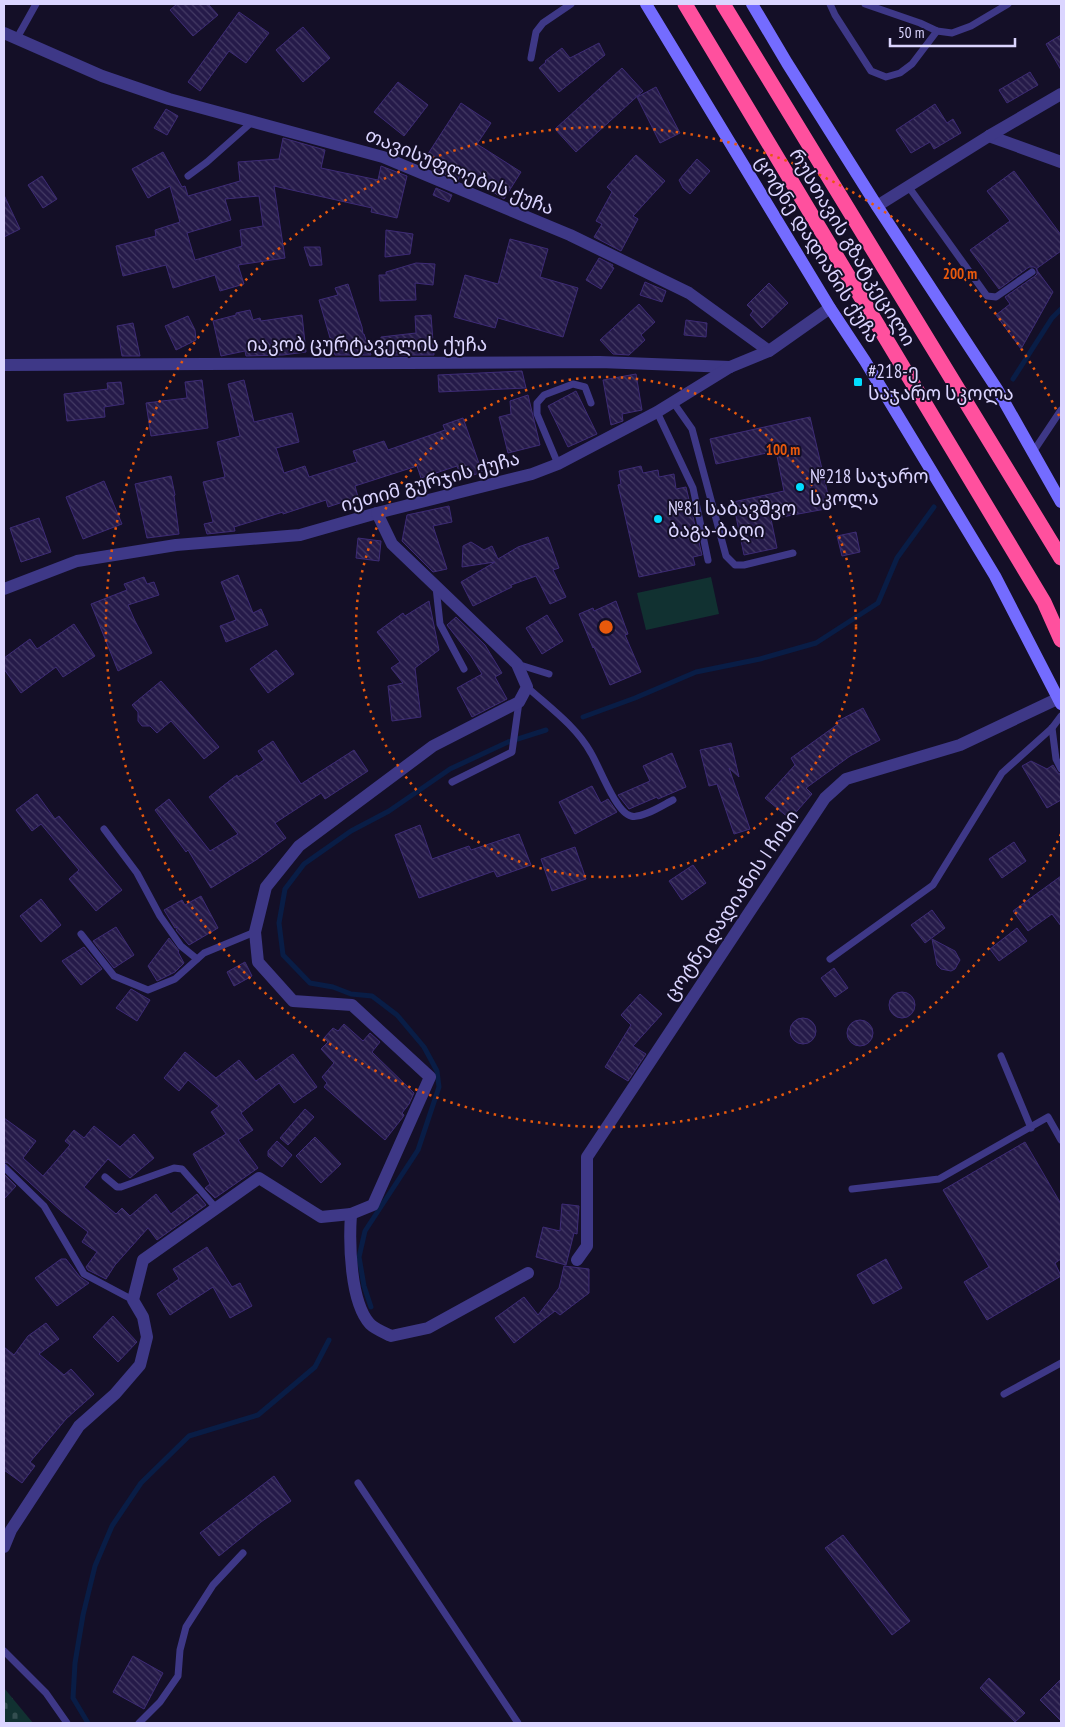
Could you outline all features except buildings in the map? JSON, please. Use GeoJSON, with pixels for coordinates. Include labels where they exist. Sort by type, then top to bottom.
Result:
{"type":"FeatureCollection","features":[{"type":"Feature","properties":{"kind":"highway","name":"რუსთავის გზატკეცილი"},"geometry":{"type":"LineString","coordinates":[[684,4],[1044,602],[1061,640]]}},
{"type":"Feature","properties":{"kind":"highway","name":"რუსთავის გზატკეცილი"},"geometry":{"type":"LineString","coordinates":[[723,4],[1061,558]]}},
{"type":"Feature","properties":{"kind":"street","name":"ცოტნე დადიანის ქუჩა"},"geometry":{"type":"LineString","coordinates":[[646,4],[995,576],[1060,701]]}},
{"type":"Feature","properties":{"kind":"street"},"geometry":{"type":"LineString","coordinates":[[752,4],[877,206],[997,390],[1061,502]]}},
{"type":"Feature","properties":{"kind":"street","name":"თავისუფლების ქუჩა"},"geometry":{"type":"LineString","coordinates":[[4,33],[102,76],[169,99],[383,157],[570,235],[689,294],[769,351]]}},
{"type":"Feature","properties":{"kind":"street"},"geometry":{"type":"LineString","coordinates":[[877,206],[989,136],[1061,94]]}},
{"type":"Feature","properties":{"kind":"street"},"geometry":{"type":"LineString","coordinates":[[989,136],[1061,162]]}},
{"type":"Feature","properties":{"kind":"street","name":"იეთიმ გურჯის ქუჩა"},"geometry":{"type":"LineString","coordinates":[[4,589],[77,561],[176,545],[300,535],[377,513],[532,474],[558,464],[657,412],[730,366],[769,351],[830,308]]}},
{"type":"Feature","properties":{"kind":"street","name":"იაკობ ცურტაველის ქუჩა"},"geometry":{"type":"LineString","coordinates":[[4,365],[600,362],[730,366]]}},
{"type":"Feature","properties":{"kind":"street"},"geometry":{"type":"LineString","coordinates":[[4,1547],[11,1530],[79,1426],[115,1394],[140,1365],[147,1336],[143,1317],[133,1300],[143,1260],[259,1178],[321,1217],[351,1214],[373,1205],[430,1077],[352,1005],[293,1001],[258,962],[255,932],[266,887],[299,846],[433,746],[519,702],[527,687],[517,664],[392,544],[377,513]]}},
{"type":"Feature","properties":{"kind":"street","name":"ცოტნე დადიანის I ჩიხი"},"geometry":{"type":"LineString","coordinates":[[577,1260],[587,1246],[587,1157],[825,798],[846,779],[960,745],[1060,701]]}},
{"type":"Feature","properties":{"kind":"street"},"geometry":{"type":"LineString","coordinates":[[351,1214],[349,1244],[358,1301],[371,1325],[391,1336],[428,1328],[528,1272]]}},
{"type":"Feature","properties":{"kind":"lane"},"geometry":{"type":"LineString","coordinates":[[17,38],[36,4]]}},
{"type":"Feature","properties":{"kind":"lane"},"geometry":{"type":"LineString","coordinates":[[531,58],[536,32],[543,23],[572,4]]}},
{"type":"Feature","properties":{"kind":"lane"},"geometry":{"type":"LineString","coordinates":[[830,4],[871,71],[886,77],[900,73],[912,64],[937,32]]}},
{"type":"Feature","properties":{"kind":"lane"},"geometry":{"type":"LineString","coordinates":[[865,4],[920,23],[937,32],[952,33],[972,26],[1008,4]]}},
{"type":"Feature","properties":{"kind":"lane"},"geometry":{"type":"LineString","coordinates":[[188,176],[207,162],[252,122]]}},
{"type":"Feature","properties":{"kind":"lane"},"geometry":{"type":"LineString","coordinates":[[908,186],[987,296],[996,297],[1032,272]]}},
{"type":"Feature","properties":{"kind":"lane"},"geometry":{"type":"LineString","coordinates":[[558,464],[537,414],[538,403],[544,395],[573,384],[585,387],[591,403]]}},
{"type":"Feature","properties":{"kind":"lane"},"geometry":{"type":"LineString","coordinates":[[673,402],[692,429],[726,556],[736,565],[744,565],[793,553]]}},
{"type":"Feature","properties":{"kind":"lane"},"geometry":{"type":"LineString","coordinates":[[1033,452],[1061,410]]}},
{"type":"Feature","properties":{"kind":"lane"},"geometry":{"type":"LineString","coordinates":[[657,412],[693,488],[708,560]]}},
{"type":"Feature","properties":{"kind":"lane"},"geometry":{"type":"LineString","coordinates":[[436,586],[440,624],[464,668]]}},
{"type":"Feature","properties":{"kind":"lane"},"geometry":{"type":"LineString","coordinates":[[517,664],[549,674]]}},
{"type":"Feature","properties":{"kind":"lane"},"geometry":{"type":"LineString","coordinates":[[527,687],[577,732],[591,752],[608,787],[624,813],[638,817],[673,800]]}},
{"type":"Feature","properties":{"kind":"lane"},"geometry":{"type":"LineString","coordinates":[[452,782],[512,752],[519,702]]}},
{"type":"Feature","properties":{"kind":"lane"},"geometry":{"type":"LineString","coordinates":[[830,959],[933,885],[1002,773],[1052,728],[1061,716]]}},
{"type":"Feature","properties":{"kind":"lane"},"geometry":{"type":"LineString","coordinates":[[1052,728],[1056,759],[1061,769]]}},
{"type":"Feature","properties":{"kind":"lane"},"geometry":{"type":"LineString","coordinates":[[104,828],[137,873],[160,916],[181,946],[197,959]]}},
{"type":"Feature","properties":{"kind":"lane"},"geometry":{"type":"LineString","coordinates":[[81,934],[114,976],[148,990],[175,979],[204,953],[255,932]]}},
{"type":"Feature","properties":{"kind":"lane"},"geometry":{"type":"LineString","coordinates":[[1001,1056],[1031,1128]]}},
{"type":"Feature","properties":{"kind":"lane"},"geometry":{"type":"LineString","coordinates":[[852,1189],[939,1179],[1048,1117],[1061,1140]]}},
{"type":"Feature","properties":{"kind":"lane"},"geometry":{"type":"LineString","coordinates":[[4,1167],[44,1206],[84,1274],[133,1300]]}},
{"type":"Feature","properties":{"kind":"lane"},"geometry":{"type":"LineString","coordinates":[[105,1177],[117,1187],[121,1187],[174,1168],[182,1169],[216,1208]]}},
{"type":"Feature","properties":{"kind":"lane"},"geometry":{"type":"LineString","coordinates":[[1004,1394],[1061,1362]]}},
{"type":"Feature","properties":{"kind":"lane"},"geometry":{"type":"LineString","coordinates":[[358,1483],[518,1723]]}},
{"type":"Feature","properties":{"kind":"lane"},"geometry":{"type":"LineString","coordinates":[[138,1723],[160,1702],[178,1676],[180,1650],[186,1628],[213,1585],[243,1553]]}},
{"type":"Feature","properties":{"kind":"lane"},"geometry":{"type":"LineString","coordinates":[[4,1651],[46,1693],[67,1723]]}},
{"type":"Feature","properties":{"kind":"green space"},"geometry":{"type":"Polygon","coordinates":[[[711,577],[719,614],[646,630],[637,593],[711,577]]]}},
{"type":"Feature","properties":{"kind":"green space"},"geometry":{"type":"Polygon","coordinates":[[[4,1688],[33,1723],[4,1723],[4,1688]]]}},
{"type":"Feature","properties":{"kind":"waterway"},"geometry":{"type":"LineString","coordinates":[[1013,379],[1052,318],[1061,309]]}},
{"type":"Feature","properties":{"kind":"waterway"},"geometry":{"type":"LineString","coordinates":[[583,717],[635,698],[696,672],[760,659],[816,643],[878,603],[897,558],[934,507]]}},
{"type":"Feature","properties":{"kind":"waterway"},"geometry":{"type":"LineString","coordinates":[[371,1307],[364,1286],[359,1257],[365,1231],[418,1150],[439,1087],[437,1071],[424,1047],[397,1015],[372,996],[351,994],[333,987],[310,983],[283,955],[279,923],[285,889],[304,864],[351,831],[389,811],[450,769],[508,742],[546,730]]}},
{"type":"Feature","properties":{"kind":"waterway"},"geometry":{"type":"LineString","coordinates":[[88,1723],[73,1698],[75,1663],[83,1615],[95,1566],[112,1526],[141,1483],[189,1436],[258,1415],[315,1367],[329,1340]]}},
{"type":"Feature","properties":{"kind":"place","name":"#218-ე საჯარო სკოლა"},"geometry":{"type":"Point","coordinates":[858,382]}},
{"type":"Feature","properties":{"kind":"place","name":"№218 საჯარო სკოლა"},"geometry":{"type":"Point","coordinates":[800,487]}},
{"type":"Feature","properties":{"kind":"place","name":"№81 საბავშვო ბაგა-ბაღი"},"geometry":{"type":"Point","coordinates":[658,519]}}]}
